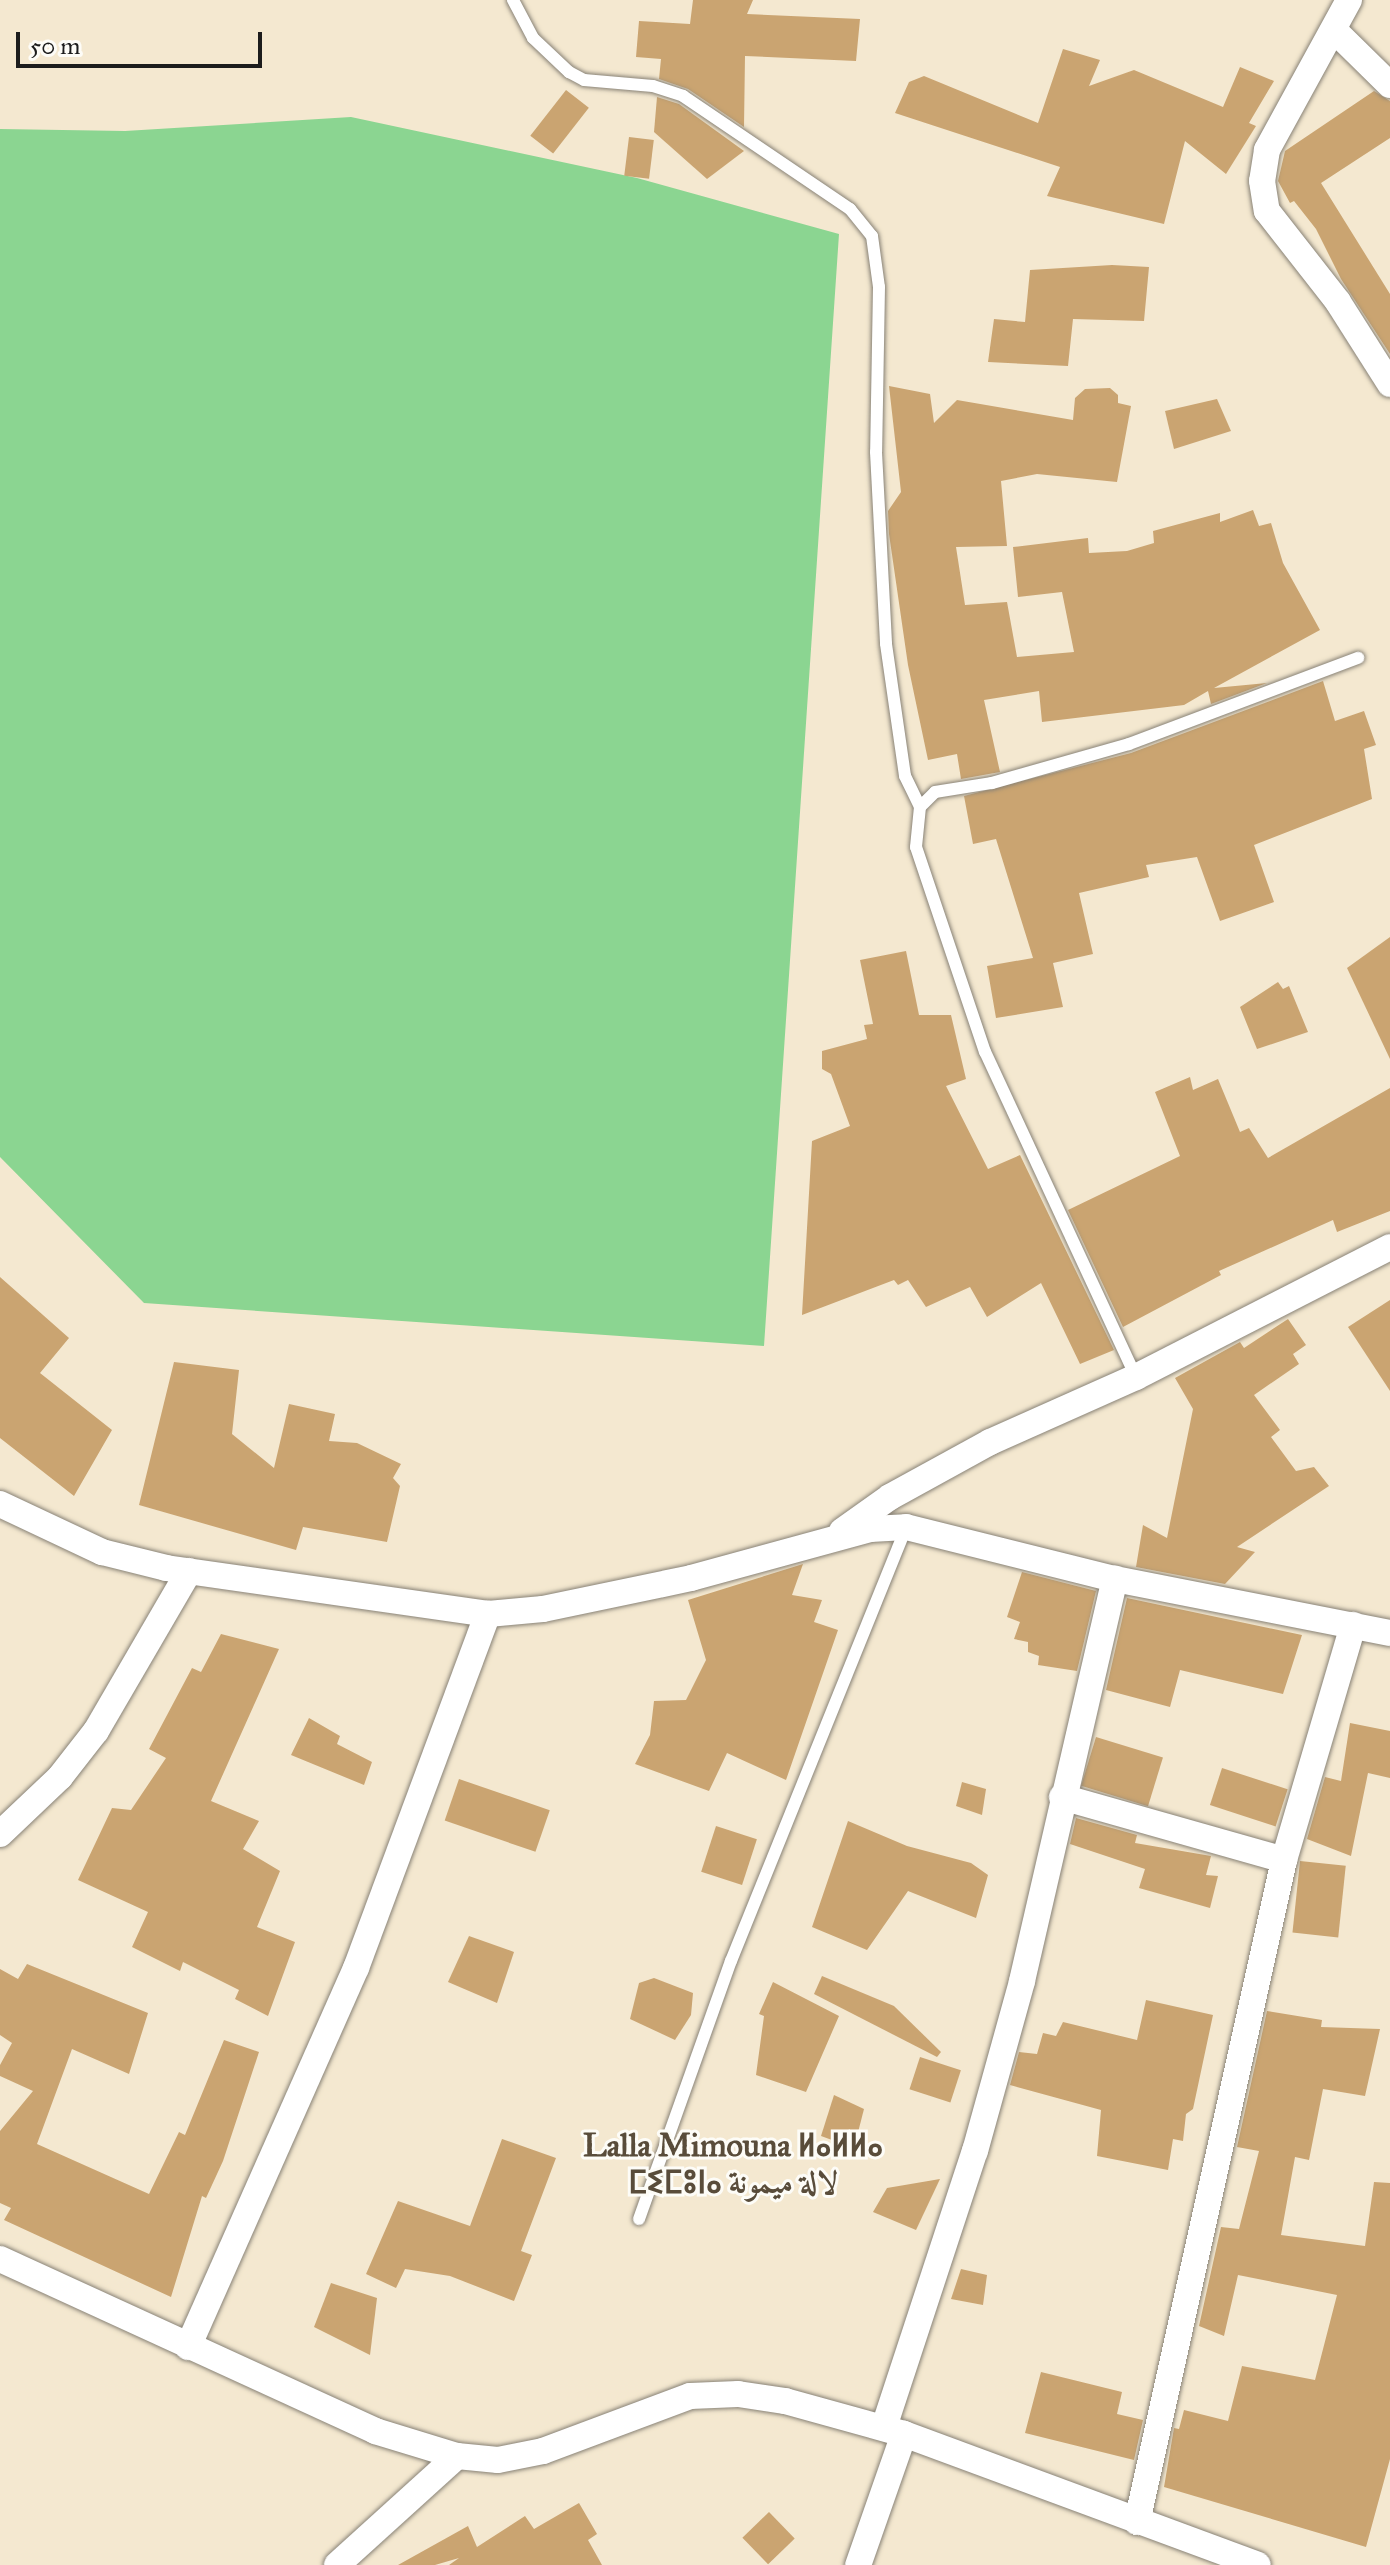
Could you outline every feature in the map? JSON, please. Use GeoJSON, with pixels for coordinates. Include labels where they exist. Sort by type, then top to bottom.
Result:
{"type":"FeatureCollection","features":[{"type":"Feature","properties":{"kind":"street"},"geometry":{"type":"LineString","coordinates":[[1349,0],[1335,31],[1267,150],[1264,193],[1267,211],[1338,302],[1390,384]]}},
{"type":"Feature","properties":{"kind":"street"},"geometry":{"type":"LineString","coordinates":[[1335,31],[1390,85]]}},
{"type":"Feature","properties":{"kind":"street"},"geometry":{"type":"LineString","coordinates":[[832,1538],[890,1497],[990,1442],[1136,1377],[1390,1247]]}},
{"type":"Feature","properties":{"kind":"street"},"geometry":{"type":"LineString","coordinates":[[0,1504],[102,1552],[189,1571],[488,1614],[543,1609],[691,1578],[832,1538],[906,1527],[1115,1579],[1390,1633]]}},
{"type":"Feature","properties":{"kind":"street"},"geometry":{"type":"LineString","coordinates":[[0,1834],[60,1777],[96,1731],[189,1571]]}},
{"type":"Feature","properties":{"kind":"street"},"geometry":{"type":"LineString","coordinates":[[858,2565],[1022,1981],[1062,1797],[1115,1579]]}},
{"type":"Feature","properties":{"kind":"street"},"geometry":{"type":"LineString","coordinates":[[188,2347],[356,1968],[488,1614]]}},
{"type":"Feature","properties":{"kind":"street"},"geometry":{"type":"LineString","coordinates":[[1137,2522],[1284,1860],[1353,1625]]}},
{"type":"Feature","properties":{"kind":"street"},"geometry":{"type":"LineString","coordinates":[[1062,1797],[1284,1860]]}},
{"type":"Feature","properties":{"kind":"street"},"geometry":{"type":"LineString","coordinates":[[0,2259],[375,2431],[457,2456],[498,2460],[543,2451],[690,2396],[738,2394],[785,2401],[894,2431],[1258,2565]]}},
{"type":"Feature","properties":{"kind":"street"},"geometry":{"type":"LineString","coordinates":[[337,2565],[457,2456]]}},
{"type":"Feature","properties":{"kind":"lane"},"geometry":{"type":"LineString","coordinates":[[513,0],[533,38],[569,72],[584,80],[653,86],[683,96],[850,209],[872,236],[879,287],[876,452],[886,644],[905,776],[920,807],[916,847],[985,1052],[1136,1377]]}},
{"type":"Feature","properties":{"kind":"lane"},"geometry":{"type":"LineString","coordinates":[[920,807],[935,792],[992,783],[1129,744],[1358,658]]}},
{"type":"Feature","properties":{"kind":"lane"},"geometry":{"type":"LineString","coordinates":[[639,2219],[731,1961],[906,1527]]}},
{"type":"Feature","properties":{"kind":"green space"},"geometry":{"type":"Polygon","coordinates":[[[351,117],[637,178],[839,234],[764,1346],[144,1303],[0,1157],[0,129],[125,131],[351,117]]]}},
{"type":"Feature","properties":{"kind":"building"},"geometry":{"type":"Polygon","coordinates":[[[693,0],[753,0],[747,14],[860,19],[856,61],[745,56],[744,127],[688,89],[659,79],[661,59],[636,57],[639,21],[690,24],[693,0]]]}},
{"type":"Feature","properties":{"kind":"building"},"geometry":{"type":"Polygon","coordinates":[[[1063,49],[1100,60],[1089,86],[1134,70],[1223,107],[1240,67],[1274,81],[1249,123],[1256,126],[1226,174],[1185,141],[1164,224],[1047,196],[1060,167],[895,113],[909,82],[924,76],[1038,123],[1063,49]]]}},
{"type":"Feature","properties":{"kind":"building"},"geometry":{"type":"Polygon","coordinates":[[[566,90],[589,108],[553,154],[530,136],[566,90]]]}},
{"type":"Feature","properties":{"kind":"building"},"geometry":{"type":"Polygon","coordinates":[[[1374,91],[1390,101],[1390,138],[1321,183],[1390,294],[1390,354],[1341,279],[1316,229],[1294,201],[1290,203],[1278,181],[1285,151],[1374,91]]]}},
{"type":"Feature","properties":{"kind":"building"},"geometry":{"type":"Polygon","coordinates":[[[657,97],[679,104],[744,151],[707,179],[654,132],[657,97]]]}},
{"type":"Feature","properties":{"kind":"building"},"geometry":{"type":"Polygon","coordinates":[[[629,137],[654,140],[649,179],[624,176],[629,137]]]}},
{"type":"Feature","properties":{"kind":"building"},"geometry":{"type":"Polygon","coordinates":[[[1112,265],[1149,267],[1144,321],[1073,319],[1068,366],[988,362],[994,319],[1025,322],[1030,270],[1112,265]]]}},
{"type":"Feature","properties":{"kind":"building"},"geometry":{"type":"Polygon","coordinates":[[[889,386],[930,394],[934,423],[957,400],[1073,420],[1075,398],[1085,389],[1110,388],[1118,395],[1118,403],[1131,406],[1117,482],[1037,474],[1001,481],[1007,546],[956,547],[965,605],[1007,602],[1017,657],[1074,652],[1062,592],[1018,597],[1013,547],[1088,538],[1089,553],[1127,551],[1154,543],[1153,531],[1220,513],[1220,522],[1253,510],[1259,526],[1271,523],[1283,563],[1320,630],[1214,688],[1267,683],[1211,704],[1208,691],[1184,705],[1042,722],[1039,691],[984,700],[1000,772],[961,779],[957,754],[928,760],[908,665],[889,534],[888,511],[901,492],[889,386]]]}},
{"type":"Feature","properties":{"kind":"building"},"geometry":{"type":"Polygon","coordinates":[[[1217,399],[1231,431],[1174,449],[1165,411],[1217,399]]]}},
{"type":"Feature","properties":{"kind":"building"},"geometry":{"type":"Polygon","coordinates":[[[1323,681],[1335,721],[1364,711],[1376,745],[1364,749],[1372,799],[1254,845],[1274,902],[1220,921],[1197,857],[1146,865],[1149,877],[1079,893],[1093,954],[1053,963],[1063,1007],[996,1018],[987,966],[1033,958],[996,839],[973,844],[964,796],[1131,753],[1323,681]]]}},
{"type":"Feature","properties":{"kind":"building"},"geometry":{"type":"Polygon","coordinates":[[[1390,937],[1390,1059],[1347,968],[1390,937]]]}},
{"type":"Feature","properties":{"kind":"building"},"geometry":{"type":"Polygon","coordinates":[[[906,951],[919,1015],[951,1015],[966,1079],[946,1086],[988,1169],[1020,1155],[1114,1350],[1080,1364],[1041,1283],[987,1317],[970,1287],[926,1307],[908,1280],[898,1285],[894,1280],[802,1315],[812,1141],[850,1126],[831,1074],[822,1069],[822,1051],[867,1039],[864,1025],[873,1024],[860,960],[906,951]]]}},
{"type":"Feature","properties":{"kind":"building"},"geometry":{"type":"Polygon","coordinates":[[[1278,982],[1283,989],[1289,986],[1308,1032],[1257,1049],[1240,1007],[1278,982]]]}},
{"type":"Feature","properties":{"kind":"building"},"geometry":{"type":"Polygon","coordinates":[[[1190,1077],[1193,1090],[1218,1079],[1240,1132],[1249,1128],[1268,1158],[1390,1088],[1390,1211],[1337,1232],[1333,1220],[1219,1271],[1221,1275],[1123,1327],[1068,1210],[1180,1156],[1155,1092],[1190,1077]]]}},
{"type":"Feature","properties":{"kind":"building"},"geometry":{"type":"Polygon","coordinates":[[[0,1277],[69,1338],[40,1373],[112,1430],[74,1496],[0,1438],[0,1277]]]}},
{"type":"Feature","properties":{"kind":"building"},"geometry":{"type":"Polygon","coordinates":[[[1390,1300],[1390,1391],[1348,1327],[1390,1300]]]}},
{"type":"Feature","properties":{"kind":"building"},"geometry":{"type":"Polygon","coordinates":[[[1288,1319],[1306,1345],[1293,1354],[1299,1364],[1254,1395],[1280,1430],[1271,1437],[1296,1471],[1314,1467],[1329,1486],[1237,1547],[1255,1552],[1225,1584],[1136,1567],[1143,1525],[1167,1538],[1193,1409],[1175,1378],[1240,1342],[1244,1348],[1288,1319]]]}},
{"type":"Feature","properties":{"kind":"building"},"geometry":{"type":"Polygon","coordinates":[[[174,1362],[239,1370],[232,1434],[274,1468],[289,1404],[335,1414],[329,1441],[357,1443],[401,1464],[393,1478],[400,1486],[387,1542],[303,1527],[296,1550],[139,1505],[174,1362]]]}},
{"type":"Feature","properties":{"kind":"building"},"geometry":{"type":"Polygon","coordinates":[[[803,1564],[792,1595],[822,1600],[814,1622],[838,1630],[786,1780],[727,1753],[709,1791],[635,1764],[650,1735],[654,1701],[686,1700],[706,1660],[688,1600],[803,1564]]]}},
{"type":"Feature","properties":{"kind":"building"},"geometry":{"type":"Polygon","coordinates":[[[1022,1572],[1096,1591],[1077,1671],[1038,1665],[1039,1656],[1028,1652],[1028,1642],[1014,1639],[1020,1622],[1007,1617],[1022,1572]]]}},
{"type":"Feature","properties":{"kind":"building"},"geometry":{"type":"Polygon","coordinates":[[[1127,1598],[1302,1635],[1283,1694],[1180,1670],[1170,1707],[1106,1690],[1127,1598]]]}},
{"type":"Feature","properties":{"kind":"building"},"geometry":{"type":"Polygon","coordinates":[[[221,1634],[279,1649],[211,1801],[259,1821],[243,1849],[280,1871],[257,1927],[295,1942],[268,2016],[235,1999],[239,1990],[183,1962],[180,1971],[132,1947],[148,1912],[78,1880],[112,1808],[131,1810],[166,1758],[149,1749],[192,1668],[201,1672],[221,1634]]]}},
{"type":"Feature","properties":{"kind":"building"},"geometry":{"type":"Polygon","coordinates":[[[309,1718],[340,1736],[337,1744],[372,1762],[364,1785],[291,1755],[309,1718]]]}},
{"type":"Feature","properties":{"kind":"building"},"geometry":{"type":"Polygon","coordinates":[[[1350,1723],[1390,1731],[1390,1778],[1368,1773],[1351,1856],[1307,1839],[1325,1777],[1341,1781],[1350,1723]]]}},
{"type":"Feature","properties":{"kind":"building"},"geometry":{"type":"Polygon","coordinates":[[[1096,1737],[1163,1757],[1148,1806],[1081,1786],[1096,1737]]]}},
{"type":"Feature","properties":{"kind":"building"},"geometry":{"type":"Polygon","coordinates":[[[1222,1768],[1288,1789],[1276,1826],[1210,1805],[1222,1768]]]}},
{"type":"Feature","properties":{"kind":"building"},"geometry":{"type":"Polygon","coordinates":[[[459,1779],[550,1810],[535,1852],[445,1821],[459,1779]]]}},
{"type":"Feature","properties":{"kind":"building"},"geometry":{"type":"Polygon","coordinates":[[[962,1782],[986,1789],[982,1815],[956,1806],[962,1782]]]}},
{"type":"Feature","properties":{"kind":"building"},"geometry":{"type":"Polygon","coordinates":[[[1076,1818],[1137,1835],[1135,1843],[1211,1856],[1206,1875],[1218,1876],[1210,1908],[1139,1888],[1145,1869],[1070,1844],[1076,1818]]]}},
{"type":"Feature","properties":{"kind":"building"},"geometry":{"type":"Polygon","coordinates":[[[848,1821],[907,1846],[971,1863],[988,1875],[976,1918],[908,1891],[867,1950],[812,1927],[848,1821]]]}},
{"type":"Feature","properties":{"kind":"building"},"geometry":{"type":"Polygon","coordinates":[[[716,1826],[757,1839],[742,1885],[701,1872],[716,1826]]]}},
{"type":"Feature","properties":{"kind":"building"},"geometry":{"type":"Polygon","coordinates":[[[1300,1861],[1346,1866],[1338,1937],[1292,1933],[1300,1861]]]}},
{"type":"Feature","properties":{"kind":"building"},"geometry":{"type":"Polygon","coordinates":[[[469,1936],[514,1952],[497,2003],[448,1982],[469,1936]]]}},
{"type":"Feature","properties":{"kind":"building"},"geometry":{"type":"Polygon","coordinates":[[[27,1964],[148,2013],[129,2074],[72,2049],[37,2144],[149,2194],[179,2132],[185,2135],[224,2040],[259,2052],[223,2161],[206,2198],[202,2196],[171,2297],[4,2220],[11,2208],[0,2203],[0,2131],[33,2091],[0,2076],[0,2065],[12,2043],[0,2035],[0,1969],[18,1979],[27,1964]]]}},
{"type":"Feature","properties":{"kind":"building"},"geometry":{"type":"Polygon","coordinates":[[[822,1976],[894,2006],[941,2052],[937,2057],[814,1994],[822,1976]]]}},
{"type":"Feature","properties":{"kind":"building"},"geometry":{"type":"Polygon","coordinates":[[[654,1978],[693,1993],[691,2015],[675,2040],[630,2019],[639,1983],[654,1978]]]}},
{"type":"Feature","properties":{"kind":"building"},"geometry":{"type":"Polygon","coordinates":[[[773,1982],[839,2016],[806,2092],[756,2075],[764,2016],[759,2014],[773,1982]]]}},
{"type":"Feature","properties":{"kind":"building"},"geometry":{"type":"Polygon","coordinates":[[[1146,2000],[1213,2015],[1193,2109],[1186,2114],[1183,2141],[1173,2139],[1168,2170],[1097,2156],[1101,2110],[1010,2085],[1019,2052],[1037,2054],[1043,2033],[1056,2036],[1063,2022],[1137,2040],[1146,2000]]]}},
{"type":"Feature","properties":{"kind":"building"},"geometry":{"type":"Polygon","coordinates":[[[1267,2011],[1322,2020],[1321,2027],[1380,2029],[1365,2096],[1323,2089],[1309,2160],[1295,2157],[1281,2235],[1365,2246],[1374,2182],[1390,2183],[1390,2459],[1366,2547],[1164,2487],[1174,2428],[1179,2429],[1184,2410],[1228,2421],[1242,2366],[1315,2380],[1337,2295],[1238,2275],[1224,2336],[1199,2326],[1221,2227],[1239,2229],[1259,2151],[1237,2147],[1267,2011]]]}},
{"type":"Feature","properties":{"kind":"building"},"geometry":{"type":"Polygon","coordinates":[[[920,2057],[961,2070],[950,2103],[909,2089],[920,2057]]]}},
{"type":"Feature","properties":{"kind":"building"},"geometry":{"type":"Polygon","coordinates":[[[834,2095],[864,2109],[854,2148],[821,2136],[834,2095]]]}},
{"type":"Feature","properties":{"kind":"building"},"geometry":{"type":"Polygon","coordinates":[[[502,2139],[556,2158],[521,2251],[532,2255],[514,2301],[450,2276],[405,2269],[396,2288],[366,2274],[398,2201],[470,2226],[502,2139]]]}},
{"type":"Feature","properties":{"kind":"building"},"geometry":{"type":"Polygon","coordinates":[[[940,2179],[916,2230],[873,2212],[887,2188],[940,2179]]]}},
{"type":"Feature","properties":{"kind":"building"},"geometry":{"type":"Polygon","coordinates":[[[961,2269],[987,2275],[983,2305],[951,2299],[961,2269]]]}},
{"type":"Feature","properties":{"kind":"building"},"geometry":{"type":"Polygon","coordinates":[[[331,2283],[377,2298],[370,2355],[314,2327],[331,2283]]]}},
{"type":"Feature","properties":{"kind":"building"},"geometry":{"type":"Polygon","coordinates":[[[1041,2372],[1122,2392],[1117,2414],[1143,2420],[1134,2460],[1025,2433],[1041,2372]]]}},
{"type":"Feature","properties":{"kind":"building"},"geometry":{"type":"Polygon","coordinates":[[[579,2503],[597,2534],[588,2540],[602,2565],[449,2565],[459,2558],[435,2565],[398,2565],[468,2526],[477,2547],[525,2516],[534,2529],[579,2503]]]}},
{"type":"Feature","properties":{"kind":"building"},"geometry":{"type":"Polygon","coordinates":[[[769,2512],[795,2539],[768,2564],[742,2538],[769,2512]]]}},
{"type":"Feature","properties":{"kind":"district","name":"Lalla Mimouna ⵍⴰⵍⵍⴰ ⵎⵉⵎⵓⵏⴰ لالة ميمونة"},"geometry":{"type":"Point","coordinates":[733,2166]}}]}
